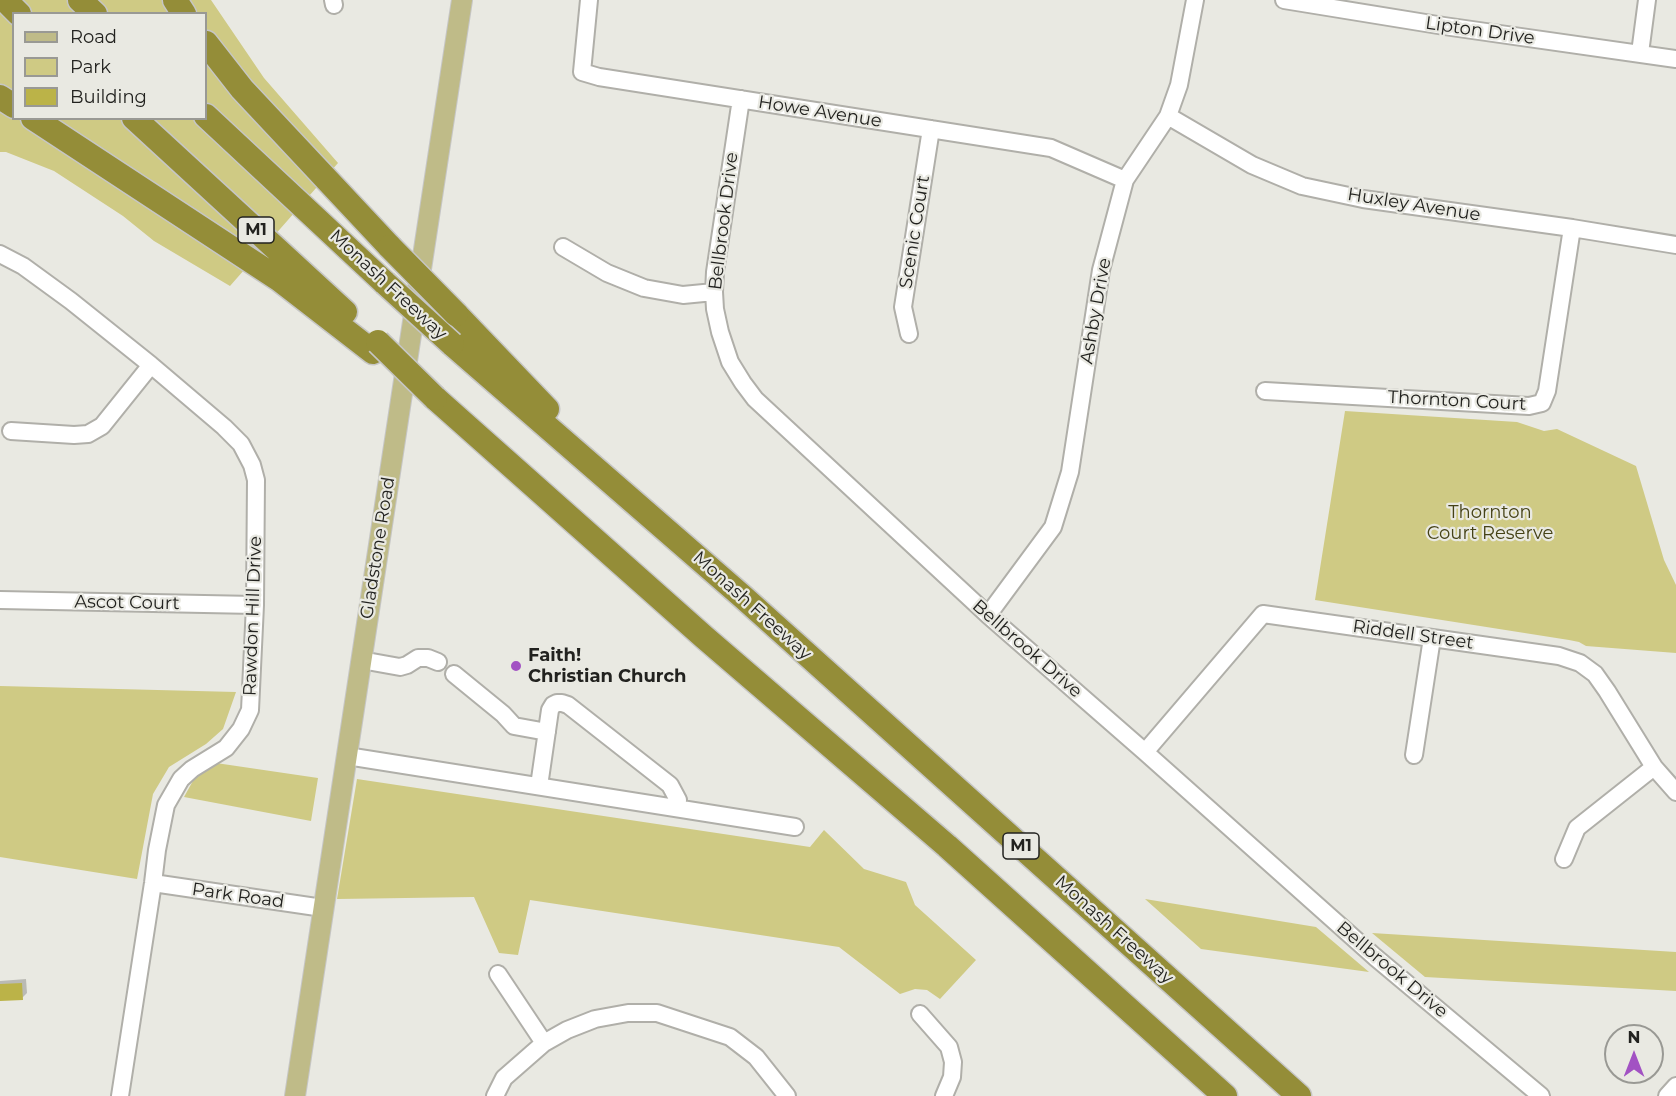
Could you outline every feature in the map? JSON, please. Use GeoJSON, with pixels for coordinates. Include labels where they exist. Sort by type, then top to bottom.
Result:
{"type":"FeatureCollection","features":[{"type":"Feature","properties":{"kind":"highway"},"geometry":{"type":"LineString","coordinates":[[5,0],[18,12]]}},
{"type":"Feature","properties":{"kind":"highway"},"geometry":{"type":"LineString","coordinates":[[80,0],[93,12]]}},
{"type":"Feature","properties":{"kind":"highway"},"geometry":{"type":"LineString","coordinates":[[207,44],[242,89],[390,247],[516,375],[628,497]]}},
{"type":"Feature","properties":{"kind":"highway","name":"Monash Freeway"},"geometry":{"type":"LineString","coordinates":[[207,117],[452,344],[743,597],[1299,1096]]}},
{"type":"Feature","properties":{"kind":"highway"},"geometry":{"type":"LineString","coordinates":[[36,120],[280,280],[375,347],[704,637],[946,846],[1225,1096]]}},
{"type":"Feature","properties":{"kind":"highway","name":"M1"},"geometry":{"type":"LineString","coordinates":[[136,120],[375,347]]}},
{"type":"Feature","properties":{"kind":"main road","name":"Gladstone Road"},"geometry":{"type":"LineString","coordinates":[[295,1096],[462,0]]}},
{"type":"Feature","properties":{"kind":"street","name":"Howe Avenue"},"geometry":{"type":"LineString","coordinates":[[589,0],[582,72],[599,77],[1051,148],[1125,180]]}},
{"type":"Feature","properties":{"kind":"street","name":"Ashby Drive"},"geometry":{"type":"LineString","coordinates":[[988,615],[1053,527],[1070,472],[1101,270],[1125,180],[1168,116],[1179,85],[1195,0]]}},
{"type":"Feature","properties":{"kind":"street","name":"Lipton Drive"},"geometry":{"type":"LineString","coordinates":[[1284,0],[1444,26],[1676,59]]}},
{"type":"Feature","properties":{"kind":"street"},"geometry":{"type":"LineString","coordinates":[[1640,53],[1647,0]]}},
{"type":"Feature","properties":{"kind":"street","name":"Bellbrook Drive"},"geometry":{"type":"LineString","coordinates":[[741,99],[714,292],[720,332],[730,362],[755,399],[988,615],[1375,957],[1541,1096]]}},
{"type":"Feature","properties":{"kind":"street","name":"Huxley Avenue"},"geometry":{"type":"LineString","coordinates":[[1168,116],[1252,165],[1302,186],[1363,199],[1676,245]]}},
{"type":"Feature","properties":{"kind":"street","name":"Scenic Court"},"geometry":{"type":"LineString","coordinates":[[909,334],[903,307],[930,129]]}},
{"type":"Feature","properties":{"kind":"street","name":"Thornton Court"},"geometry":{"type":"LineString","coordinates":[[1265,392],[1529,406],[1542,403],[1547,392],[1572,228]]}},
{"type":"Feature","properties":{"kind":"street"},"geometry":{"type":"LineString","coordinates":[[563,247],[607,273],[644,288],[683,295],[714,292]]}},
{"type":"Feature","properties":{"kind":"street","name":"Rawdon Hill Drive"},"geometry":{"type":"LineString","coordinates":[[0,254],[23,266],[152,365],[241,444],[252,465],[256,480],[255,605],[250,710],[241,729],[226,748],[192,769],[181,779],[166,805],[157,850],[120,1096]]}},
{"type":"Feature","properties":{"kind":"street"},"geometry":{"type":"LineString","coordinates":[[11,432],[88,434],[102,426],[152,365]]}},
{"type":"Feature","properties":{"kind":"street","name":"Ascot Court"},"geometry":{"type":"LineString","coordinates":[[0,600],[255,605]]}},
{"type":"Feature","properties":{"kind":"street","name":"Riddell Street"},"geometry":{"type":"LineString","coordinates":[[1145,752],[1263,614],[1559,656],[1580,663],[1595,674],[1654,766],[1676,792]]}},
{"type":"Feature","properties":{"kind":"street"},"geometry":{"type":"LineString","coordinates":[[1414,755],[1432,638]]}},
{"type":"Feature","properties":{"kind":"street"},"geometry":{"type":"LineString","coordinates":[[362,660],[400,667],[418,658],[428,658],[438,662]]}},
{"type":"Feature","properties":{"kind":"street"},"geometry":{"type":"LineString","coordinates":[[454,674],[503,714],[514,726],[547,732]]}},
{"type":"Feature","properties":{"kind":"street"},"geometry":{"type":"LineString","coordinates":[[539,786],[550,710],[557,703],[568,705],[670,785],[678,800],[677,808]]}},
{"type":"Feature","properties":{"kind":"street"},"geometry":{"type":"LineString","coordinates":[[347,756],[795,827]]}},
{"type":"Feature","properties":{"kind":"street"},"geometry":{"type":"LineString","coordinates":[[1564,859],[1577,828],[1654,766]]}},
{"type":"Feature","properties":{"kind":"street","name":"Park Road"},"geometry":{"type":"LineString","coordinates":[[153,883],[323,908]]}},
{"type":"Feature","properties":{"kind":"street"},"geometry":{"type":"LineString","coordinates":[[498,974],[544,1043]]}},
{"type":"Feature","properties":{"kind":"street"},"geometry":{"type":"LineString","coordinates":[[495,1096],[504,1078],[544,1043],[567,1030],[595,1019],[628,1013],[657,1013],[730,1037],[756,1057],[787,1096]]}},
{"type":"Feature","properties":{"kind":"street"},"geometry":{"type":"LineString","coordinates":[[920,1014],[949,1047],[953,1062],[952,1077],[944,1096]]}},
{"type":"Feature","properties":{"kind":"street"},"geometry":{"type":"LineString","coordinates":[[1667,1096],[1676,1086]]}},
{"type":"Feature","properties":{"kind":"green space"},"geometry":{"type":"Polygon","coordinates":[[[0,0],[211,0],[264,78],[338,163],[230,286],[154,241],[123,216],[54,171],[6,152],[0,152],[0,0]]]}},
{"type":"Feature","properties":{"kind":"green space","name":"Thornton Court Reserve"},"geometry":{"type":"Polygon","coordinates":[[[1345,411],[1517,422],[1544,431],[1557,429],[1636,466],[1664,560],[1676,585],[1676,653],[1586,646],[1569,640],[1315,600],[1345,411]]]}},
{"type":"Feature","properties":{"kind":"green space"},"geometry":{"type":"Polygon","coordinates":[[[0,686],[236,692],[223,729],[206,744],[169,767],[153,794],[137,879],[0,857],[0,686]]]}},
{"type":"Feature","properties":{"kind":"green space"},"geometry":{"type":"Polygon","coordinates":[[[216,763],[318,778],[311,821],[184,797],[194,779],[216,763]]]}},
{"type":"Feature","properties":{"kind":"green space"},"geometry":{"type":"Polygon","coordinates":[[[357,779],[810,847],[824,830],[864,869],[906,882],[915,905],[976,960],[940,999],[927,990],[915,989],[900,994],[839,947],[530,900],[518,955],[499,953],[474,897],[337,899],[357,779]]]}},
{"type":"Feature","properties":{"kind":"green space"},"geometry":{"type":"Polygon","coordinates":[[[1145,899],[1316,927],[1369,972],[1201,949],[1145,899]]]}},
{"type":"Feature","properties":{"kind":"green space"},"geometry":{"type":"Polygon","coordinates":[[[1372,933],[1676,952],[1676,991],[1425,977],[1372,933]]]}},
{"type":"Feature","properties":{"kind":"building"},"geometry":{"type":"Polygon","coordinates":[[[22,983],[23,1000],[0,1001],[0,984],[22,983]]]}},
{"type":"Feature","properties":{"kind":"place","name":"Faith! Christian Church"},"geometry":{"type":"Point","coordinates":[516,666]}}]}
